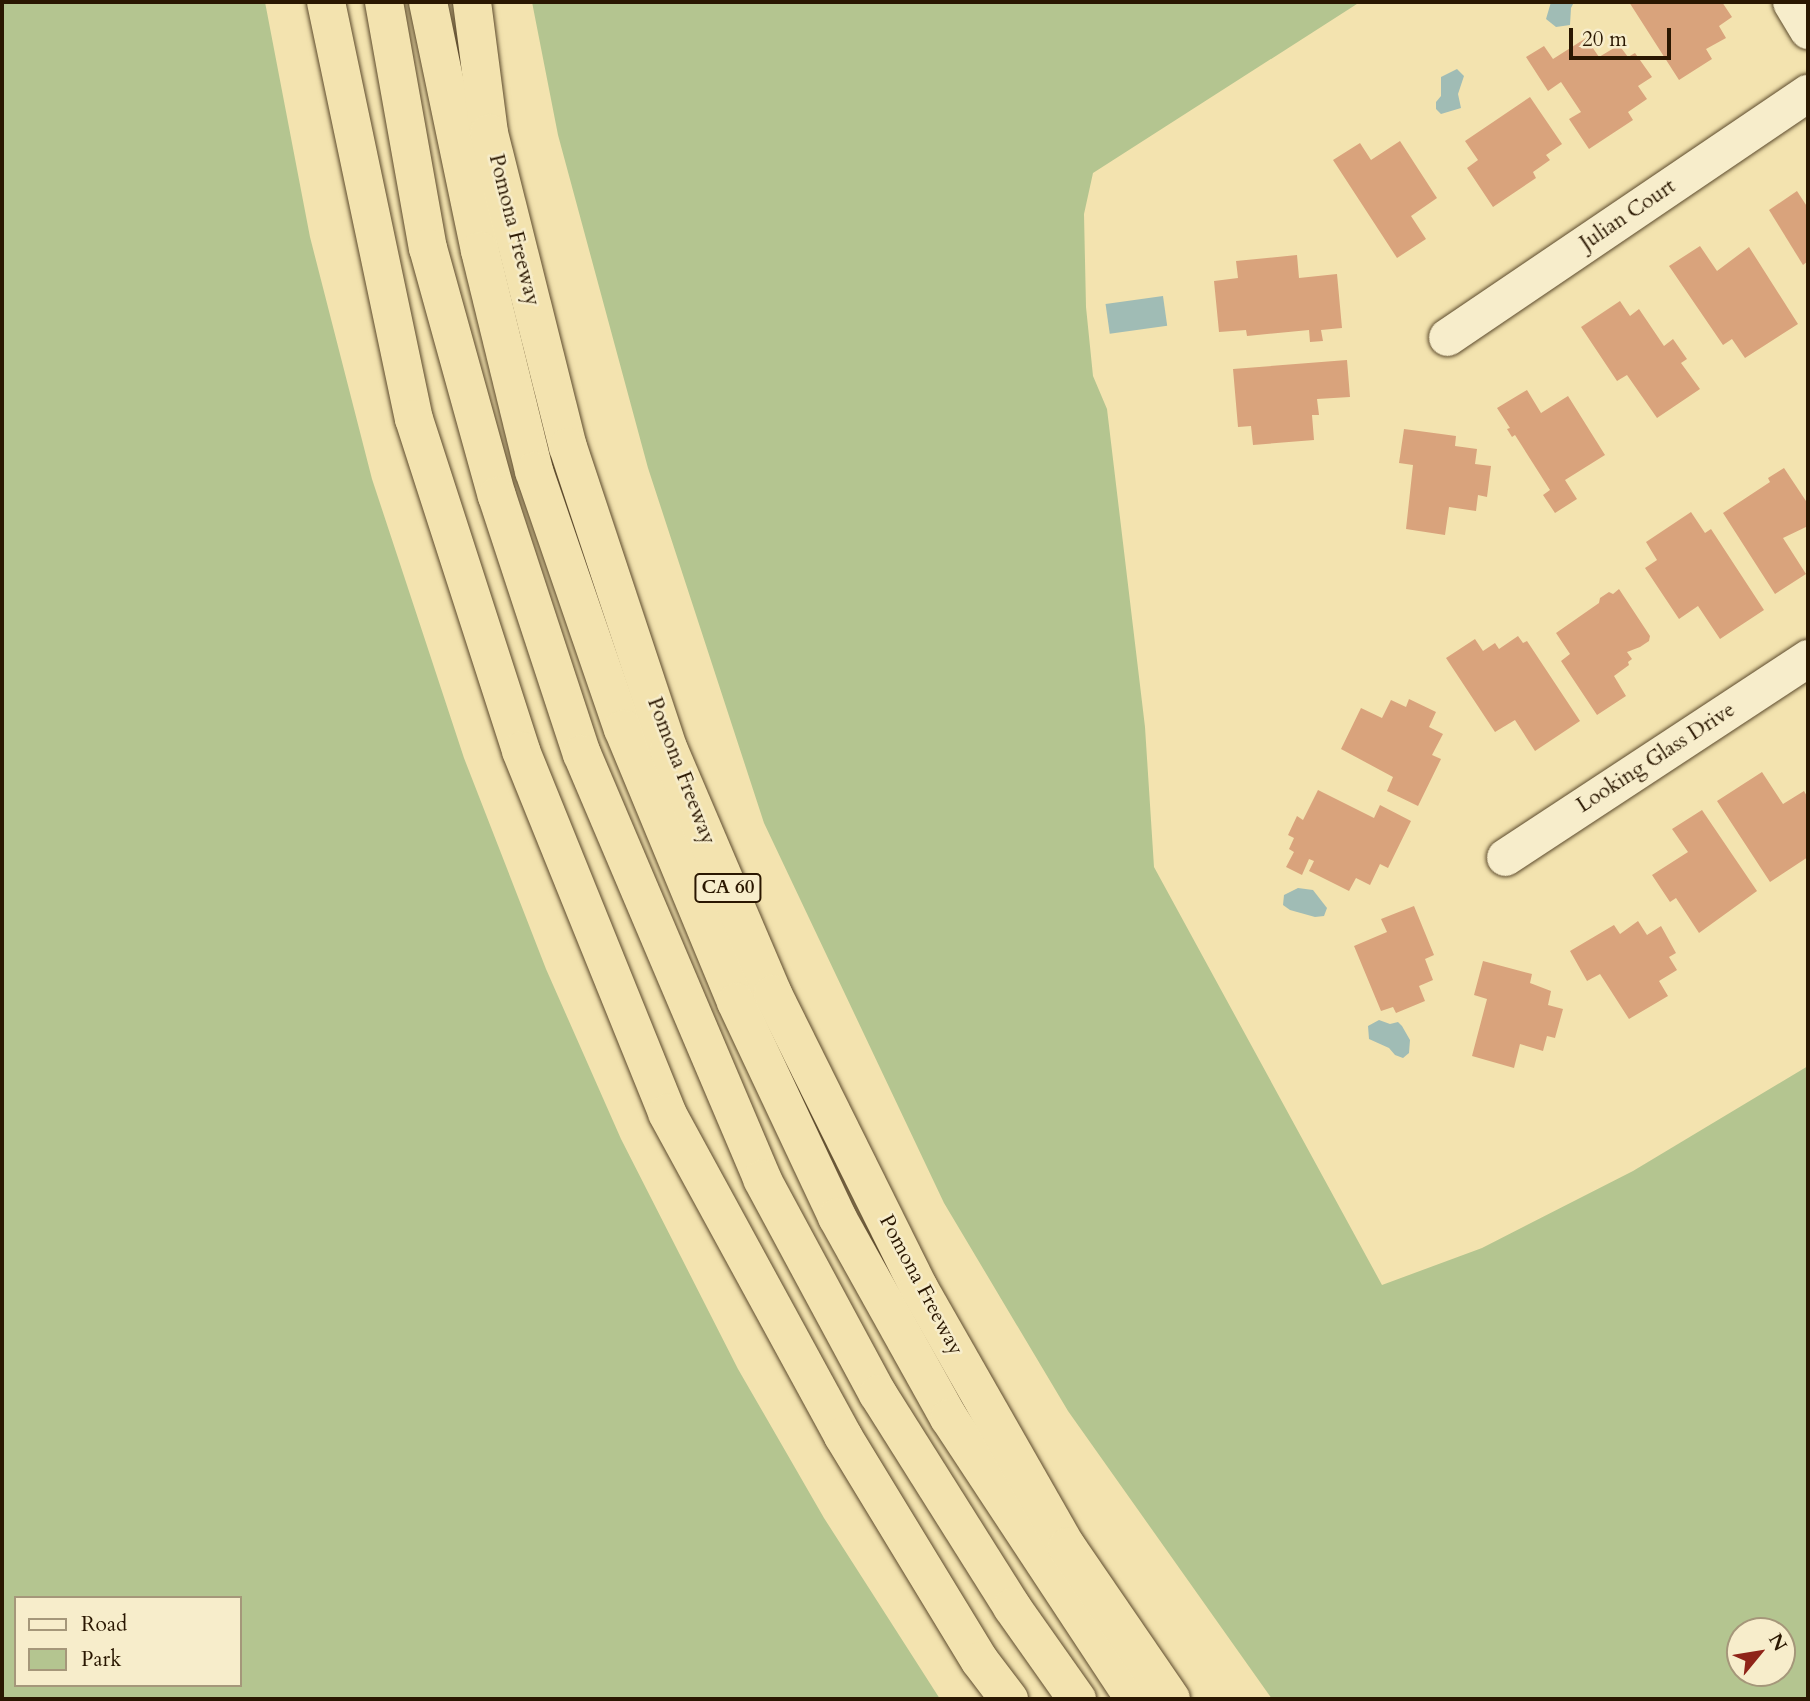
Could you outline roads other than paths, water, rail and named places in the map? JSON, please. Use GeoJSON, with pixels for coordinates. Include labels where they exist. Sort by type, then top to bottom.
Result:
{"type":"FeatureCollection","features":[{"type":"Feature","properties":{"kind":"highway"},"geometry":{"type":"LineString","coordinates":[[326,2],[414,419],[520,751],[667,1113],[843,1436],[980,1661],[1009,1699]]}},
{"type":"Feature","properties":{"kind":"highway"},"geometry":{"type":"LineString","coordinates":[[384,2],[428,248],[497,496],[582,754],[762,1179],[878,1394],[1012,1607],[1077,1699]]}},
{"type":"Feature","properties":{"kind":"highway"},"geometry":{"type":"LineString","coordinates":[[428,2],[480,251],[534,471],[623,729],[731,990],[837,1217],[949,1418],[1133,1699]]}},
{"type":"Feature","properties":{"kind":"highway","name":"Pomona Freeway"},"geometry":{"type":"LineString","coordinates":[[472,2],[489,133],[568,447],[669,750],[773,994],[919,1288],[1067,1547],[1171,1699]]}},
{"type":"Feature","properties":{"kind":"street"},"geometry":{"type":"LineString","coordinates":[[1790,2],[1808,30]]}},
{"type":"Feature","properties":{"kind":"street","name":"Julian Court"},"geometry":{"type":"LineString","coordinates":[[1447,337],[1808,93]]}},
{"type":"Feature","properties":{"kind":"street","name":"Looking Glass Drive"},"geometry":{"type":"LineString","coordinates":[[1505,857],[1808,658]]}},
{"type":"Feature","properties":{"kind":"water"},"geometry":{"type":"Polygon","coordinates":[[[1551,2],[1574,2],[1570,25],[1556,27],[1546,19],[1551,2]]]}},
{"type":"Feature","properties":{"kind":"water"},"geometry":{"type":"Polygon","coordinates":[[[1457,69],[1464,76],[1458,94],[1461,108],[1441,114],[1436,109],[1436,102],[1441,96],[1441,77],[1457,69]]]}},
{"type":"Feature","properties":{"kind":"water"},"geometry":{"type":"Polygon","coordinates":[[[1163,296],[1167,326],[1110,334],[1106,304],[1163,296]]]}},
{"type":"Feature","properties":{"kind":"water"},"geometry":{"type":"Polygon","coordinates":[[[1298,888],[1313,890],[1327,908],[1324,916],[1315,917],[1290,910],[1283,905],[1284,895],[1298,888]]]}},
{"type":"Feature","properties":{"kind":"water"},"geometry":{"type":"Polygon","coordinates":[[[1379,1020],[1390,1024],[1398,1022],[1402,1026],[1410,1040],[1409,1053],[1403,1058],[1369,1039],[1368,1026],[1379,1020]]]}}]}
